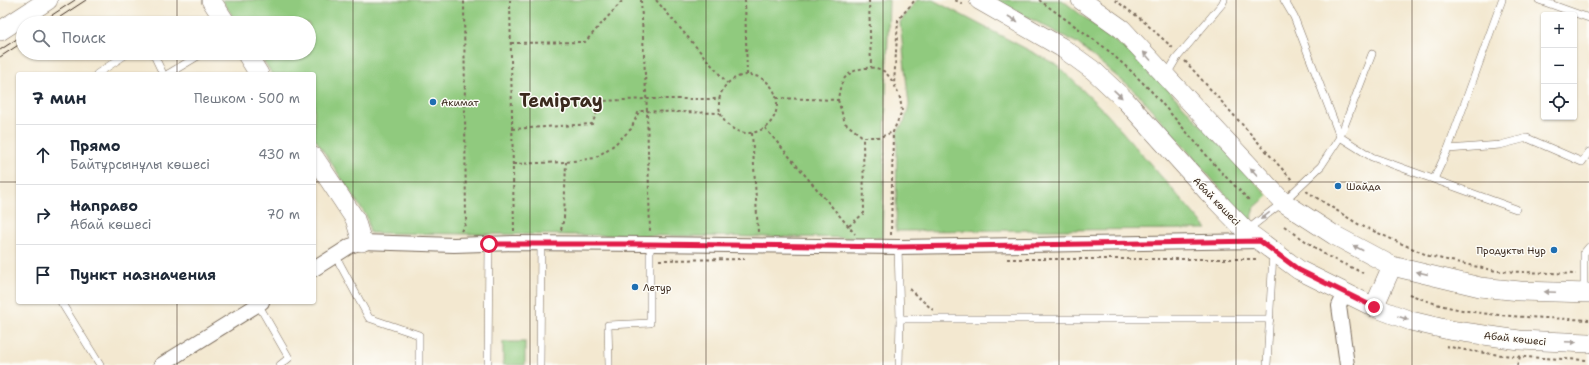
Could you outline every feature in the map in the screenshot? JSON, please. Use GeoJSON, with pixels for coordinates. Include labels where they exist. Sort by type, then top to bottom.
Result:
{"type":"FeatureCollection","features":[{"type":"Feature","properties":{"kind":"street"},"geometry":{"type":"LineString","coordinates":[[23,16],[48,0]]}},
{"type":"Feature","properties":{"kind":"street"},"geometry":{"type":"LineString","coordinates":[[211,0],[221,16]]}},
{"type":"Feature","properties":{"kind":"street","name":"Абай көшесі"},"geometry":{"type":"LineString","coordinates":[[979,0],[1061,47],[1094,71],[1126,101],[1208,192],[1260,241],[1299,270],[1374,307],[1411,320],[1449,330],[1519,340],[1589,343]]}},
{"type":"Feature","properties":{"kind":"street"},"geometry":{"type":"LineString","coordinates":[[1081,0],[1122,28],[1283,202],[1334,235],[1392,266],[1480,287],[1520,291],[1586,293]]}},
{"type":"Feature","properties":{"kind":"street"},"geometry":{"type":"LineString","coordinates":[[0,31],[16,21]]}},
{"type":"Feature","properties":{"kind":"street"},"geometry":{"type":"LineString","coordinates":[[251,60],[259,72]]}},
{"type":"Feature","properties":{"kind":"street"},"geometry":{"type":"LineString","coordinates":[[316,160],[355,219],[362,242]]}},
{"type":"Feature","properties":{"kind":"street"},"geometry":{"type":"LineString","coordinates":[[316,268],[350,246],[362,242],[454,245],[558,243],[898,247],[1260,241]]}},
{"type":"Feature","properties":{"kind":"street"},"geometry":{"type":"LineString","coordinates":[[1374,307],[1392,266]]}},
{"type":"Feature","properties":{"kind":"street"},"geometry":{"type":"LineString","coordinates":[[1345,293],[1339,306],[1347,365]]}},
{"type":"Feature","properties":{"kind":"street"},"geometry":{"type":"LineString","coordinates":[[161,365],[258,304]]}},
{"type":"Feature","properties":{"kind":"lane"},"geometry":{"type":"LineString","coordinates":[[1166,76],[1179,55],[1224,0]]}},
{"type":"Feature","properties":{"kind":"lane"},"geometry":{"type":"LineString","coordinates":[[1284,0],[1294,17],[1340,137],[1372,157],[1516,209]]}},
{"type":"Feature","properties":{"kind":"lane"},"geometry":{"type":"LineString","coordinates":[[1434,179],[1448,149],[1502,0]]}},
{"type":"Feature","properties":{"kind":"lane"},"geometry":{"type":"LineString","coordinates":[[1540,0],[1559,3],[1589,18]]}},
{"type":"Feature","properties":{"kind":"lane"},"geometry":{"type":"LineString","coordinates":[[1267,365],[1270,318],[1260,241],[1283,202],[1321,166],[1340,137],[1372,54]]}},
{"type":"Feature","properties":{"kind":"lane"},"geometry":{"type":"LineString","coordinates":[[100,72],[118,60]]}},
{"type":"Feature","properties":{"kind":"lane"},"geometry":{"type":"LineString","coordinates":[[156,60],[162,72]]}},
{"type":"Feature","properties":{"kind":"lane"},"geometry":{"type":"LineString","coordinates":[[171,72],[191,60]]}},
{"type":"Feature","properties":{"kind":"lane"},"geometry":{"type":"LineString","coordinates":[[1448,149],[1500,145],[1527,138],[1582,162],[1589,152]]}},
{"type":"Feature","properties":{"kind":"lane"},"geometry":{"type":"LineString","coordinates":[[540,365],[541,243]]}},
{"type":"Feature","properties":{"kind":"lane"},"geometry":{"type":"LineString","coordinates":[[488,365],[489,244]]}},
{"type":"Feature","properties":{"kind":"lane"},"geometry":{"type":"LineString","coordinates":[[608,365],[608,325],[650,323],[650,244]]}},
{"type":"Feature","properties":{"kind":"lane"},"geometry":{"type":"LineString","coordinates":[[898,247],[900,319],[899,365]]}},
{"type":"Feature","properties":{"kind":"lane"},"geometry":{"type":"LineString","coordinates":[[1586,293],[1584,253],[1589,247]]}},
{"type":"Feature","properties":{"kind":"lane"},"geometry":{"type":"LineString","coordinates":[[336,255],[369,318],[419,336],[419,365]]}},
{"type":"Feature","properties":{"kind":"lane"},"geometry":{"type":"LineString","coordinates":[[63,304],[100,365]]}},
{"type":"Feature","properties":{"kind":"lane"},"geometry":{"type":"LineString","coordinates":[[261,304],[289,358],[280,365]]}},
{"type":"Feature","properties":{"kind":"lane"},"geometry":{"type":"LineString","coordinates":[[900,319],[1270,318]]}},
{"type":"Feature","properties":{"kind":"path"},"geometry":{"type":"LineString","coordinates":[[454,245],[466,223],[464,0]]}},
{"type":"Feature","properties":{"kind":"path"},"geometry":{"type":"LineString","coordinates":[[510,0],[514,243]]}},
{"type":"Feature","properties":{"kind":"path"},"geometry":{"type":"LineString","coordinates":[[511,43],[585,42],[623,0]]}},
{"type":"Feature","properties":{"kind":"path"},"geometry":{"type":"LineString","coordinates":[[641,0],[647,111],[650,244]]}},
{"type":"Feature","properties":{"kind":"path"},"geometry":{"type":"LineString","coordinates":[[656,0],[727,83]]}},
{"type":"Feature","properties":{"kind":"path"},"geometry":{"type":"LineString","coordinates":[[745,0],[747,75]]}},
{"type":"Feature","properties":{"kind":"path"},"geometry":{"type":"LineString","coordinates":[[869,0],[871,67]]}},
{"type":"Feature","properties":{"kind":"path"},"geometry":{"type":"LineString","coordinates":[[894,84],[898,20],[915,0]]}},
{"type":"Feature","properties":{"kind":"path"},"geometry":{"type":"LineString","coordinates":[[1039,0],[1104,47],[1131,71],[1154,93],[1221,172],[1250,201]]}},
{"type":"Feature","properties":{"kind":"path"},"geometry":{"type":"LineString","coordinates":[[1115,0],[1142,20],[1170,44],[1289,179],[1358,224],[1429,256],[1496,272],[1584,274]]}},
{"type":"Feature","properties":{"kind":"path"},"geometry":{"type":"LineString","coordinates":[[884,235],[891,235],[893,132],[902,111],[900,98],[894,84],[886,72],[871,67],[858,69],[845,78],[840,88],[838,100],[845,123],[863,137],[880,137],[893,132]]}},
{"type":"Feature","properties":{"kind":"path"},"geometry":{"type":"LineString","coordinates":[[747,75],[766,81],[776,98],[776,113],[772,121],[765,128],[752,133],[739,132],[727,125],[720,113],[719,99],[727,83],[736,78],[747,75]]}},
{"type":"Feature","properties":{"kind":"path"},"geometry":{"type":"LineString","coordinates":[[776,98],[838,100]]}},
{"type":"Feature","properties":{"kind":"path"},"geometry":{"type":"LineString","coordinates":[[512,129],[592,124],[602,101],[646,99],[719,99]]}},
{"type":"Feature","properties":{"kind":"path"},"geometry":{"type":"LineString","coordinates":[[513,164],[566,162],[595,158],[614,145],[631,129],[639,111],[720,113]]}},
{"type":"Feature","properties":{"kind":"path"},"geometry":{"type":"LineString","coordinates":[[765,128],[866,247]]}},
{"type":"Feature","properties":{"kind":"path"},"geometry":{"type":"LineString","coordinates":[[752,133],[758,232]]}},
{"type":"Feature","properties":{"kind":"path"},"geometry":{"type":"LineString","coordinates":[[849,226],[864,212],[863,137]]}},
{"type":"Feature","properties":{"kind":"path"},"geometry":{"type":"LineString","coordinates":[[558,243],[564,218],[566,162]]}},
{"type":"Feature","properties":{"kind":"path"},"geometry":{"type":"LineString","coordinates":[[1284,226],[1327,256],[1363,274]]}},
{"type":"Feature","properties":{"kind":"path"},"geometry":{"type":"LineString","coordinates":[[899,281],[943,319]]}},
{"type":"Feature","properties":{"kind":"path"},"geometry":{"type":"LineString","coordinates":[[1408,294],[1441,305],[1480,312],[1589,320]]}},
{"type":"Feature","properties":{"kind":"path"},"geometry":{"type":"LineString","coordinates":[[1517,365],[1520,357]]}},
{"type":"Feature","properties":{"kind":"green space"},"geometry":{"type":"Polygon","coordinates":[[[222,0],[889,0],[882,238],[370,233],[367,217],[316,140],[316,72],[271,72],[263,60],[316,60],[316,16],[232,16],[222,0]]]}},
{"type":"Feature","properties":{"kind":"green space"},"geometry":{"type":"Polygon","coordinates":[[[917,0],[933,0],[1057,65],[1106,113],[1207,229],[896,231],[897,132],[905,120],[909,105],[900,22],[917,0]]]}},
{"type":"Feature","properties":{"kind":"green space"},"geometry":{"type":"Polygon","coordinates":[[[995,0],[1062,0],[1142,62],[1268,196],[1255,207],[1250,223],[1139,95],[1077,43],[995,0]]]}},
{"type":"Feature","properties":{"kind":"green space"},"geometry":{"type":"Polygon","coordinates":[[[503,342],[525,342],[525,365],[503,365],[503,342]]]}},
{"type":"Feature","properties":{"kind":"tram line"},"geometry":{"type":"LineString","coordinates":[[51,16],[75,0]]}},
{"type":"Feature","properties":{"kind":"tram line"},"geometry":{"type":"LineString","coordinates":[[62,16],[86,0]]}},
{"type":"Feature","properties":{"kind":"tram line"},"geometry":{"type":"LineString","coordinates":[[0,50],[16,40]]}},
{"type":"Feature","properties":{"kind":"tram line"},"geometry":{"type":"LineString","coordinates":[[0,57],[16,47]]}},
{"type":"Feature","properties":{"kind":"place","name":"Акимат"},"geometry":{"type":"Point","coordinates":[433,102]}},
{"type":"Feature","properties":{"kind":"place","name":"Шайда"},"geometry":{"type":"Point","coordinates":[1338,186]}},
{"type":"Feature","properties":{"kind":"place","name":"Продукты Нур"},"geometry":{"type":"Point","coordinates":[1554,250]}},
{"type":"Feature","properties":{"kind":"place","name":"Летур"},"geometry":{"type":"Point","coordinates":[635,287]}},
{"type":"Feature","properties":{"kind":"district","name":"Теміртау"},"geometry":{"type":"Point","coordinates":[561,101]}},
{"type":"Feature","properties":{"kind":"route"},"geometry":{"type":"LineString","coordinates":[[489,244],[898,247],[1260,241],[1299,270],[1374,307]]}}]}
